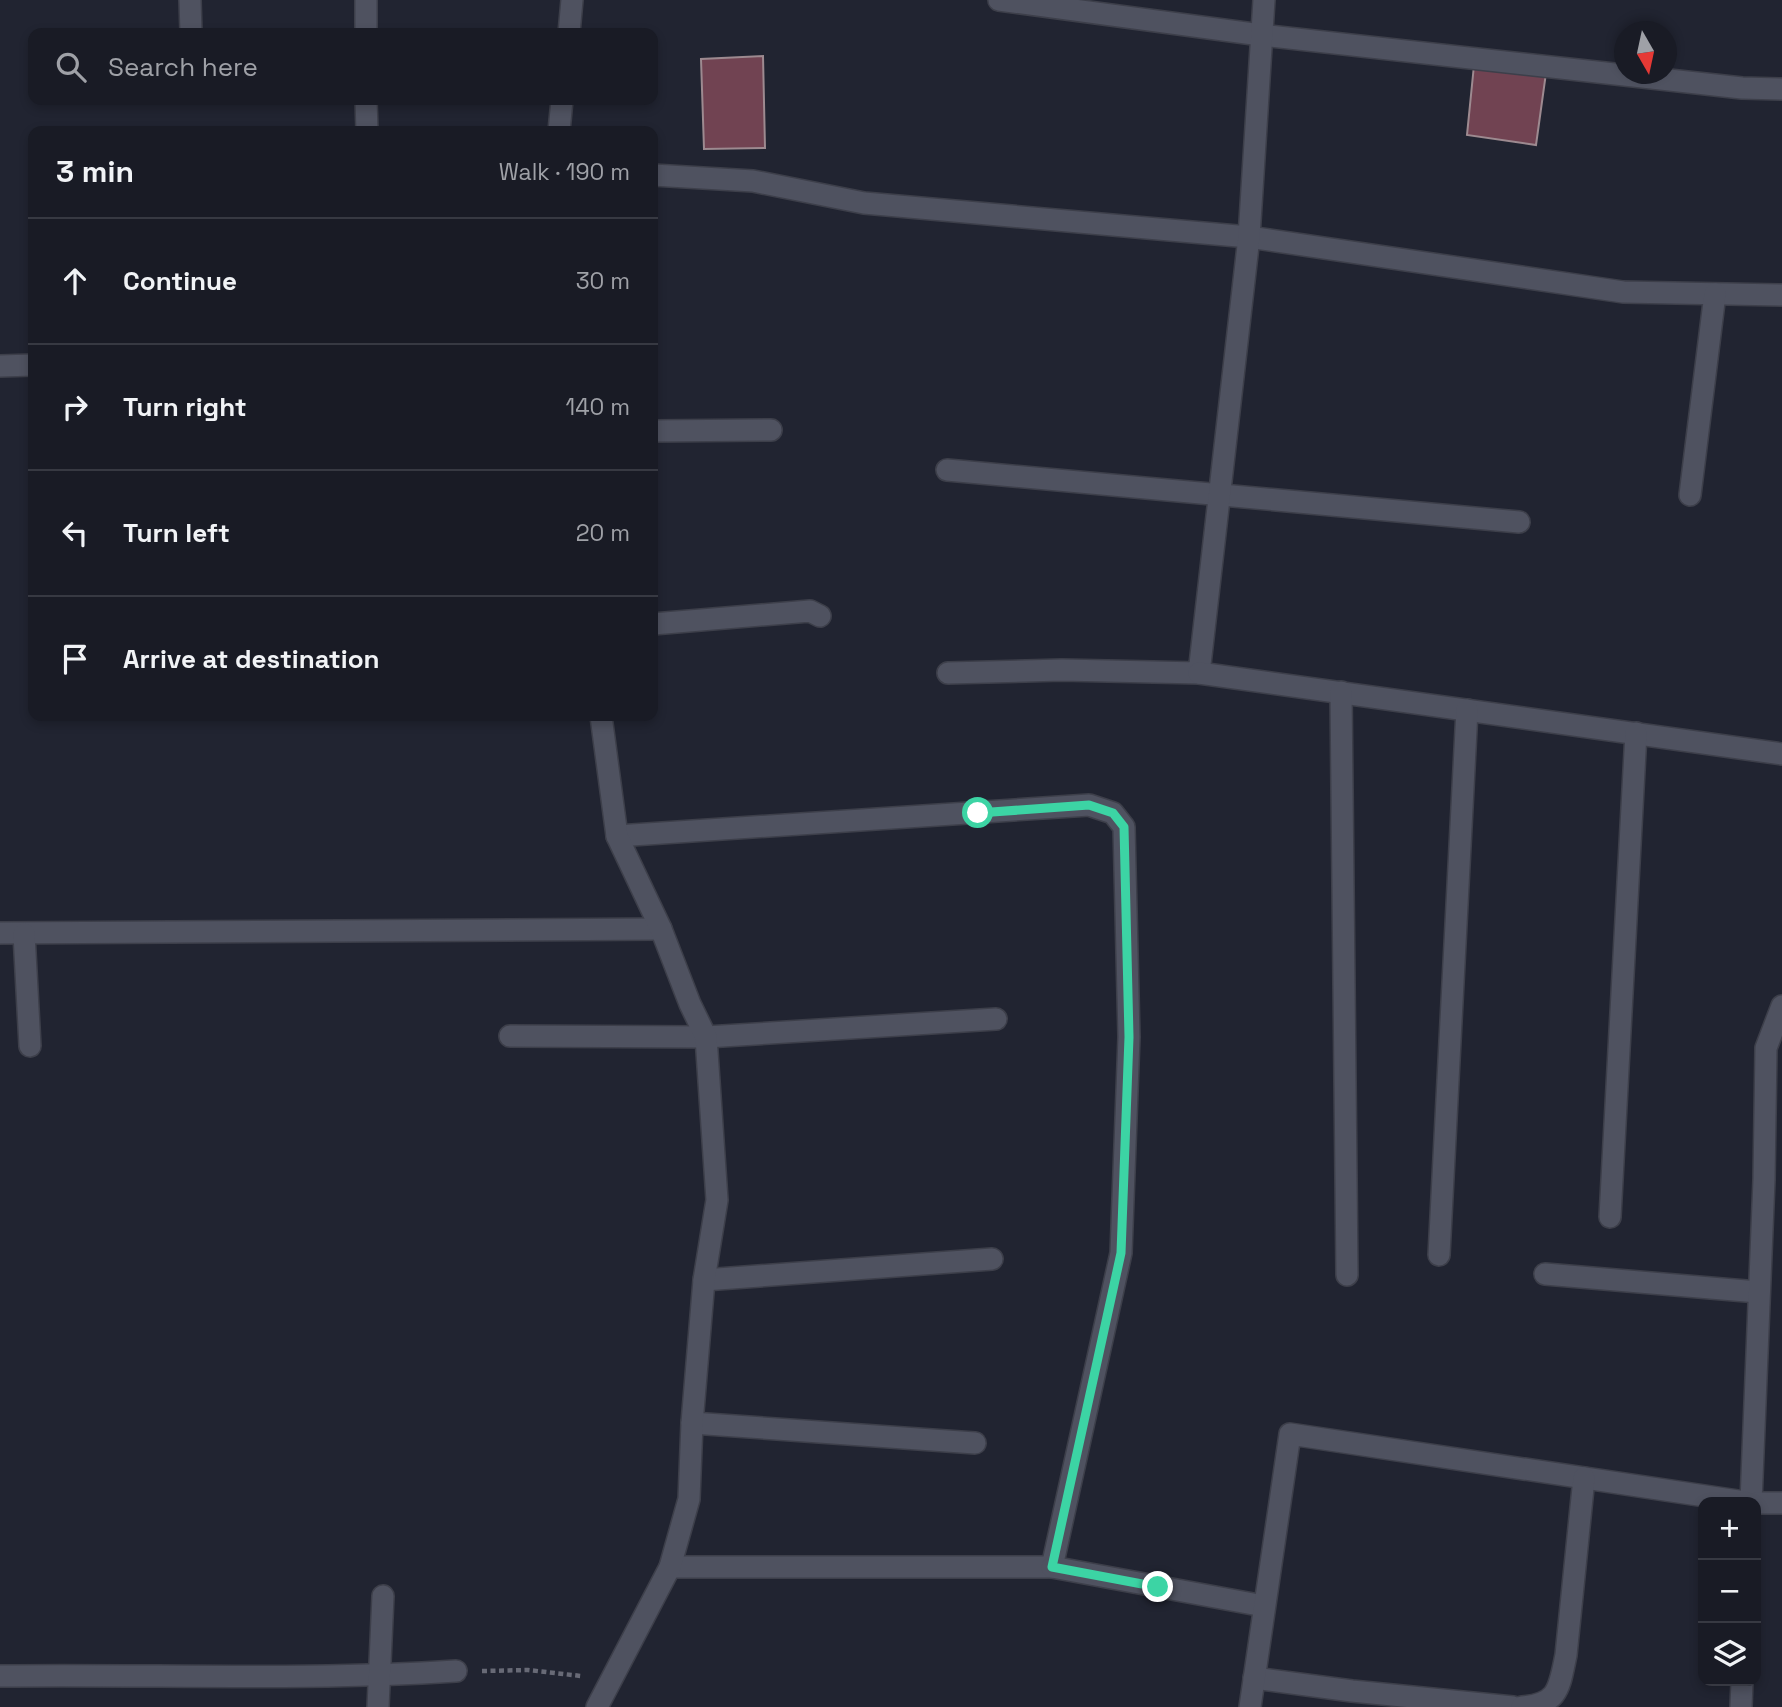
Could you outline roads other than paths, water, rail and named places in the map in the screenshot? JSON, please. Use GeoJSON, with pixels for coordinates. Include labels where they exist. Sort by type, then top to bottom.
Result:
{"type":"FeatureCollection","features":[{"type":"Feature","properties":{"kind":"street"},"geometry":{"type":"LineString","coordinates":[[190,0],[191,28]]}},
{"type":"Feature","properties":{"kind":"street"},"geometry":{"type":"LineString","coordinates":[[366,0],[366,28]]}},
{"type":"Feature","properties":{"kind":"street"},"geometry":{"type":"LineString","coordinates":[[569,28],[572,0]]}},
{"type":"Feature","properties":{"kind":"street"},"geometry":{"type":"LineString","coordinates":[[999,0],[1261,35],[1742,88],[1782,89]]}},
{"type":"Feature","properties":{"kind":"street"},"geometry":{"type":"LineString","coordinates":[[1199,673],[1250,237],[1264,0]]}},
{"type":"Feature","properties":{"kind":"street"},"geometry":{"type":"LineString","coordinates":[[366,105],[366,126]]}},
{"type":"Feature","properties":{"kind":"street"},"geometry":{"type":"LineString","coordinates":[[559,126],[562,105]]}},
{"type":"Feature","properties":{"kind":"street"},"geometry":{"type":"LineString","coordinates":[[658,175],[753,181],[864,203],[1250,237],[1622,292],[1782,295]]}},
{"type":"Feature","properties":{"kind":"street"},"geometry":{"type":"LineString","coordinates":[[1690,495],[1715,294]]}},
{"type":"Feature","properties":{"kind":"street"},"geometry":{"type":"LineString","coordinates":[[0,366],[28,365]]}},
{"type":"Feature","properties":{"kind":"street"},"geometry":{"type":"LineString","coordinates":[[658,431],[771,430]]}},
{"type":"Feature","properties":{"kind":"street"},"geometry":{"type":"LineString","coordinates":[[947,470],[1519,522]]}},
{"type":"Feature","properties":{"kind":"street"},"geometry":{"type":"LineString","coordinates":[[658,624],[810,611],[820,616]]}},
{"type":"Feature","properties":{"kind":"street"},"geometry":{"type":"LineString","coordinates":[[948,673],[1062,670],[1199,673],[1782,754]]}},
{"type":"Feature","properties":{"kind":"street"},"geometry":{"type":"LineString","coordinates":[[1341,692],[1347,1275]]}},
{"type":"Feature","properties":{"kind":"street"},"geometry":{"type":"LineString","coordinates":[[1439,1255],[1467,710]]}},
{"type":"Feature","properties":{"kind":"street"},"geometry":{"type":"LineString","coordinates":[[597,1707],[670,1567],[689,1499],[692,1423],[704,1280],[717,1200],[706,1037],[661,929],[617,836],[602,721]]}},
{"type":"Feature","properties":{"kind":"street"},"geometry":{"type":"LineString","coordinates":[[1610,1217],[1636,733]]}},
{"type":"Feature","properties":{"kind":"street"},"geometry":{"type":"LineString","coordinates":[[617,836],[1089,805],[1113,813],[1124,827],[1129,1037],[1121,1253],[1052,1567]]}},
{"type":"Feature","properties":{"kind":"street"},"geometry":{"type":"LineString","coordinates":[[0,933],[661,929]]}},
{"type":"Feature","properties":{"kind":"street"},"geometry":{"type":"LineString","coordinates":[[24,934],[30,1046]]}},
{"type":"Feature","properties":{"kind":"street"},"geometry":{"type":"LineString","coordinates":[[1751,1497],[1764,1180],[1766,1048],[1782,1006]]}},
{"type":"Feature","properties":{"kind":"street"},"geometry":{"type":"LineString","coordinates":[[510,1036],[706,1037],[996,1019]]}},
{"type":"Feature","properties":{"kind":"street"},"geometry":{"type":"LineString","coordinates":[[704,1280],[992,1259]]}},
{"type":"Feature","properties":{"kind":"street"},"geometry":{"type":"LineString","coordinates":[[1545,1274],[1758,1292]]}},
{"type":"Feature","properties":{"kind":"street"},"geometry":{"type":"LineString","coordinates":[[692,1423],[975,1443]]}},
{"type":"Feature","properties":{"kind":"street"},"geometry":{"type":"LineString","coordinates":[[1250,1707],[1290,1434],[1716,1497]]}},
{"type":"Feature","properties":{"kind":"street"},"geometry":{"type":"LineString","coordinates":[[1522,1707],[1542,1705],[1553,1695],[1560,1681],[1566,1655],[1584,1478]]}},
{"type":"Feature","properties":{"kind":"street"},"geometry":{"type":"LineString","coordinates":[[1761,1502],[1782,1503]]}},
{"type":"Feature","properties":{"kind":"street"},"geometry":{"type":"LineString","coordinates":[[670,1567],[1052,1567],[1264,1606]]}},
{"type":"Feature","properties":{"kind":"street"},"geometry":{"type":"LineString","coordinates":[[378,1707],[383,1596]]}},
{"type":"Feature","properties":{"kind":"street"},"geometry":{"type":"LineString","coordinates":[[0,1676],[380,1676],[456,1671]]}},
{"type":"Feature","properties":{"kind":"street"},"geometry":{"type":"LineString","coordinates":[[1254,1678],[1513,1707]]}},
{"type":"Feature","properties":{"kind":"street"},"geometry":{"type":"LineString","coordinates":[[1741,1707],[1742,1686]]}}]}
